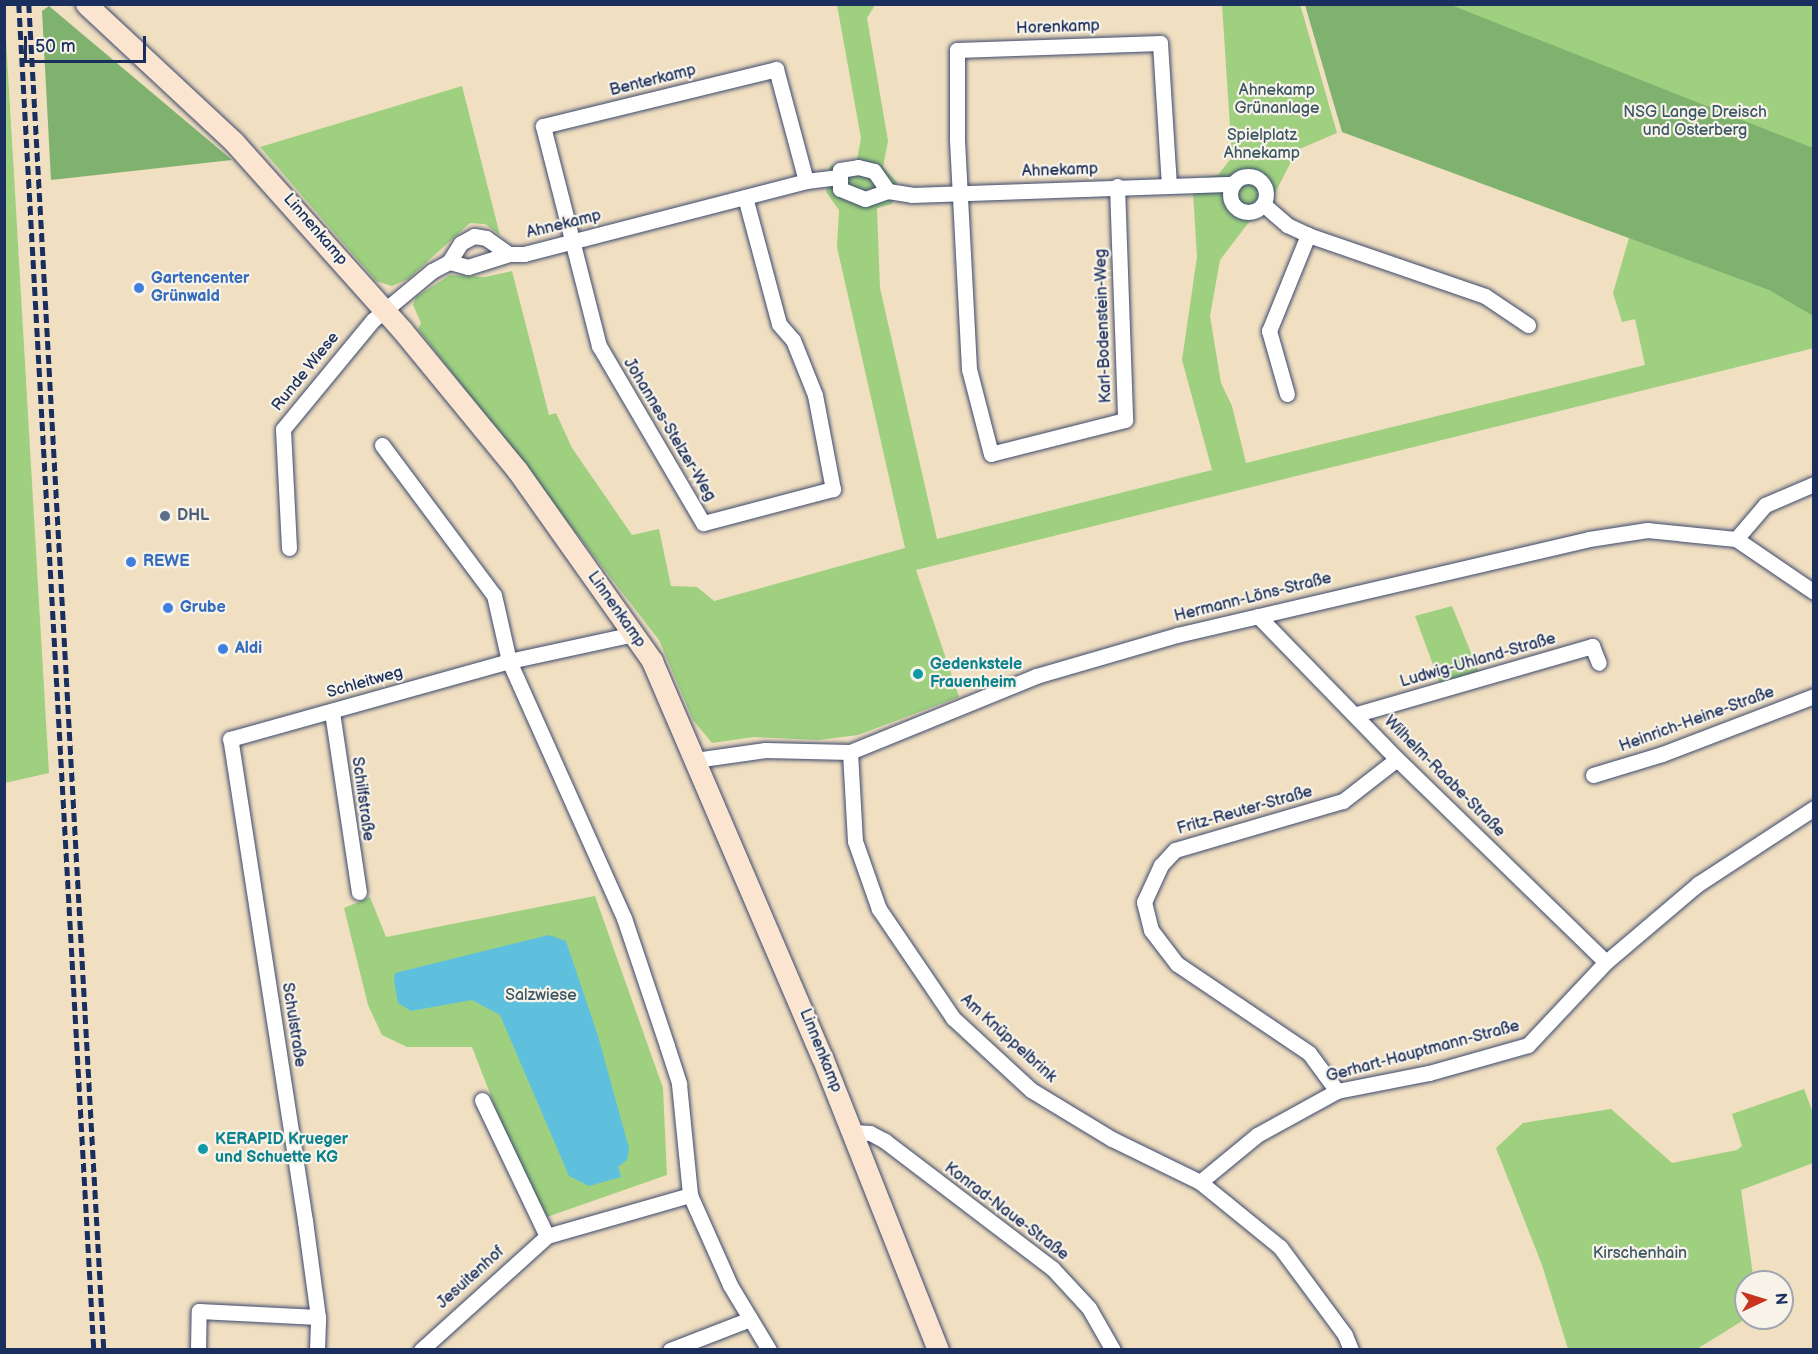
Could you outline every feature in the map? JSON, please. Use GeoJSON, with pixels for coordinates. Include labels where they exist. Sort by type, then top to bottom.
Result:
{"type":"FeatureCollection","features":[{"type":"Feature","properties":{"kind":"main road","name":"Linnenkamp"},"geometry":{"type":"LineString","coordinates":[[86,4],[234,142],[385,310],[476,415],[634,634],[662,683],[853,1132],[938,1350]]}},
{"type":"Feature","properties":{"kind":"street","name":"Horenkamp"},"geometry":{"type":"LineString","coordinates":[[961,192],[957,50],[1160,43],[1169,185]]}},
{"type":"Feature","properties":{"kind":"street","name":"Benterkamp"},"geometry":{"type":"LineString","coordinates":[[571,242],[543,126],[776,69],[806,181]]}},
{"type":"Feature","properties":{"kind":"street","name":"Ahnekamp"},"geometry":{"type":"LineString","coordinates":[[888,191],[874,171],[858,167],[840,170],[837,177],[840,189],[865,199],[888,191],[912,195],[1117,186],[1234,184],[1246,177],[1259,180],[1266,194],[1263,204]]}},
{"type":"Feature","properties":{"kind":"street","name":"Ahnekamp"},"geometry":{"type":"LineString","coordinates":[[509,254],[486,238],[474,236],[461,243],[449,262],[468,267],[509,254],[524,254],[806,181],[837,177]]}},
{"type":"Feature","properties":{"kind":"street"},"geometry":{"type":"LineString","coordinates":[[1234,184],[1230,194],[1236,208],[1250,212],[1263,204],[1287,225],[1308,235],[1485,296],[1528,325]]}},
{"type":"Feature","properties":{"kind":"street","name":"Karl-Bodenstein-Weg"},"geometry":{"type":"LineString","coordinates":[[961,192],[969,369],[991,454],[1125,420],[1117,186]]}},
{"type":"Feature","properties":{"kind":"street","name":"Johannes-Stelzer-Weg"},"geometry":{"type":"LineString","coordinates":[[571,242],[599,346],[703,523],[833,489],[815,395],[793,340],[779,324],[745,197]]}},
{"type":"Feature","properties":{"kind":"street"},"geometry":{"type":"LineString","coordinates":[[1287,394],[1269,331],[1308,235]]}},
{"type":"Feature","properties":{"kind":"street","name":"Runde Wiese"},"geometry":{"type":"LineString","coordinates":[[289,548],[283,429],[345,351],[385,310],[432,271],[449,262]]}},
{"type":"Feature","properties":{"kind":"street"},"geometry":{"type":"LineString","coordinates":[[382,445],[494,595],[509,661],[624,918],[667,1046],[679,1084],[690,1195],[730,1285],[769,1350]]}},
{"type":"Feature","properties":{"kind":"street"},"geometry":{"type":"LineString","coordinates":[[1814,484],[1765,505],[1736,539],[1814,592]]}},
{"type":"Feature","properties":{"kind":"street","name":"Hermann-Löns-Straße"},"geometry":{"type":"LineString","coordinates":[[695,760],[765,750],[850,752],[1036,676],[1258,616],[1589,539],[1647,530],[1736,539]]}},
{"type":"Feature","properties":{"kind":"street","name":"Wilhelm-Raabe-Straße"},"geometry":{"type":"LineString","coordinates":[[1258,616],[1357,714],[1397,759],[1606,962]]}},
{"type":"Feature","properties":{"kind":"street","name":"Schleitweg"},"geometry":{"type":"LineString","coordinates":[[230,739],[509,661],[634,634]]}},
{"type":"Feature","properties":{"kind":"street","name":"Ludwig-Uhland-Straße"},"geometry":{"type":"LineString","coordinates":[[1357,714],[1592,646],[1599,663]]}},
{"type":"Feature","properties":{"kind":"street","name":"Heinrich-Heine-Straße"},"geometry":{"type":"LineString","coordinates":[[1593,775],[1662,754],[1814,696]]}},
{"type":"Feature","properties":{"kind":"street","name":"Schilfstraße"},"geometry":{"type":"LineString","coordinates":[[332,712],[359,892]]}},
{"type":"Feature","properties":{"kind":"street","name":"Schulstraße"},"geometry":{"type":"LineString","coordinates":[[230,739],[318,1317],[317,1350]]}},
{"type":"Feature","properties":{"kind":"street","name":"Am Knüppelbrink"},"geometry":{"type":"LineString","coordinates":[[850,752],[855,841],[879,909],[953,1018],[1031,1090],[1112,1139],[1200,1182],[1280,1247],[1345,1335],[1351,1350]]}},
{"type":"Feature","properties":{"kind":"street","name":"Fritz-Reuter-Straße"},"geometry":{"type":"LineString","coordinates":[[1337,1091],[1309,1053],[1177,964],[1151,930],[1144,902],[1161,865],[1175,850],[1343,801],[1397,759]]}},
{"type":"Feature","properties":{"kind":"street","name":"Gerhart-Hauptmann-Straße"},"geometry":{"type":"LineString","coordinates":[[1200,1182],[1257,1135],[1337,1091],[1429,1073],[1528,1045],[1606,962],[1698,884],[1814,808]]}},
{"type":"Feature","properties":{"kind":"street"},"geometry":{"type":"LineString","coordinates":[[482,1100],[547,1236]]}},
{"type":"Feature","properties":{"kind":"street","name":"Konrad-Naue-Straße"},"geometry":{"type":"LineString","coordinates":[[853,1132],[870,1133],[885,1140],[1052,1268],[1078,1293],[1113,1350]]}},
{"type":"Feature","properties":{"kind":"street","name":"Jesuitenhof"},"geometry":{"type":"LineString","coordinates":[[421,1350],[547,1236],[690,1195]]}},
{"type":"Feature","properties":{"kind":"street"},"geometry":{"type":"LineString","coordinates":[[198,1350],[199,1311],[318,1317]]}},
{"type":"Feature","properties":{"kind":"street"},"geometry":{"type":"LineString","coordinates":[[670,1350],[750,1318]]}},
{"type":"Feature","properties":{"kind":"green space"},"geometry":{"type":"Polygon","coordinates":[[[1300,4],[1337,133],[1297,150],[1275,193],[1274,212],[1249,222],[1220,260],[1210,316],[1221,383],[1232,406],[1246,463],[1645,365],[1635,319],[1622,322],[1613,293],[1629,238],[1770,290],[1813,316],[1814,348],[916,570],[959,697],[858,735],[818,740],[754,737],[712,743],[693,720],[659,640],[418,329],[421,323],[413,305],[416,297],[450,275],[485,277],[512,271],[549,415],[556,413],[572,448],[632,535],[659,529],[671,586],[697,587],[714,601],[905,548],[837,247],[839,210],[826,192],[830,166],[857,160],[861,138],[837,5],[875,5],[867,18],[888,141],[883,167],[897,182],[892,204],[877,208],[880,288],[937,539],[1212,470],[1182,360],[1197,257],[1193,192],[1206,177],[1218,175],[1232,157],[1222,5],[1300,4]]]}},
{"type":"Feature","properties":{"kind":"green space"},"geometry":{"type":"Polygon","coordinates":[[[4,5],[49,773],[5,783],[4,783],[4,5]]]}},
{"type":"Feature","properties":{"kind":"green space","name":"NSG Lange Dreisch und Osterberg"},"geometry":{"type":"Polygon","coordinates":[[[1305,5],[1451,5],[1813,148],[1813,316],[1769,290],[1342,132],[1305,5]]]}},
{"type":"Feature","properties":{"kind":"green space","name":"NSG Lange Dreisch und Osterberg"},"geometry":{"type":"Polygon","coordinates":[[[1318,5],[1813,5],[1813,290],[1318,5]]]}},
{"type":"Feature","properties":{"kind":"green space"},"geometry":{"type":"Polygon","coordinates":[[[49,6],[232,160],[51,180],[42,11],[49,6]]]}},
{"type":"Feature","properties":{"kind":"green space"},"geometry":{"type":"Polygon","coordinates":[[[462,86],[500,235],[485,224],[470,223],[408,279],[392,286],[376,281],[260,147],[462,86]]]}},
{"type":"Feature","properties":{"kind":"green space"},"geometry":{"type":"Polygon","coordinates":[[[1452,606],[1480,675],[1441,686],[1415,616],[1452,606]]]}},
{"type":"Feature","properties":{"kind":"green space","name":"Salzwiese"},"geometry":{"type":"Polygon","coordinates":[[[595,896],[663,1088],[667,1175],[544,1218],[504,1130],[472,1047],[407,1047],[382,1035],[368,1005],[344,908],[370,897],[386,937],[595,896]]]}},
{"type":"Feature","properties":{"kind":"green space","name":"Kirschenhain"},"geometry":{"type":"Polygon","coordinates":[[[1804,1089],[1813,1113],[1813,1163],[1741,1190],[1752,1270],[1734,1270],[1734,1326],[1697,1349],[1568,1349],[1542,1265],[1496,1148],[1523,1123],[1611,1109],[1672,1163],[1737,1150],[1742,1146],[1732,1114],[1804,1089]]]}},
{"type":"Feature","properties":{"kind":"water"},"geometry":{"type":"Polygon","coordinates":[[[549,935],[566,941],[598,1036],[629,1148],[627,1160],[618,1167],[621,1177],[589,1186],[569,1176],[500,1015],[472,1000],[411,1011],[398,1003],[394,981],[395,973],[549,935]]]}},
{"type":"Feature","properties":{"kind":"railway"},"geometry":{"type":"LineString","coordinates":[[19,4],[94,1350]]}},
{"type":"Feature","properties":{"kind":"railway"},"geometry":{"type":"LineString","coordinates":[[29,4],[104,1350]]}},
{"type":"Feature","properties":{"kind":"place","name":"Gartencenter Grünwald"},"geometry":{"type":"Point","coordinates":[139,288]}},
{"type":"Feature","properties":{"kind":"place","name":"DHL"},"geometry":{"type":"Point","coordinates":[165,516]}},
{"type":"Feature","properties":{"kind":"place","name":"REWE"},"geometry":{"type":"Point","coordinates":[131,562]}},
{"type":"Feature","properties":{"kind":"place","name":"Grube"},"geometry":{"type":"Point","coordinates":[168,608]}},
{"type":"Feature","properties":{"kind":"place","name":"Aldi"},"geometry":{"type":"Point","coordinates":[223,649]}},
{"type":"Feature","properties":{"kind":"place","name":"Gedenkstele Frauenheim"},"geometry":{"type":"Point","coordinates":[918,674]}},
{"type":"Feature","properties":{"kind":"place","name":"KERAPID Krueger und Schuette KG"},"geometry":{"type":"Point","coordinates":[203,1149]}},
{"type":"Feature","properties":{"kind":"park label","name":"Ahnekamp Grünanlage"},"geometry":{"type":"Point","coordinates":[1277,100]}},
{"type":"Feature","properties":{"kind":"park label","name":"Spielplatz Ahnekamp"},"geometry":{"type":"Point","coordinates":[1262,145]}}]}
